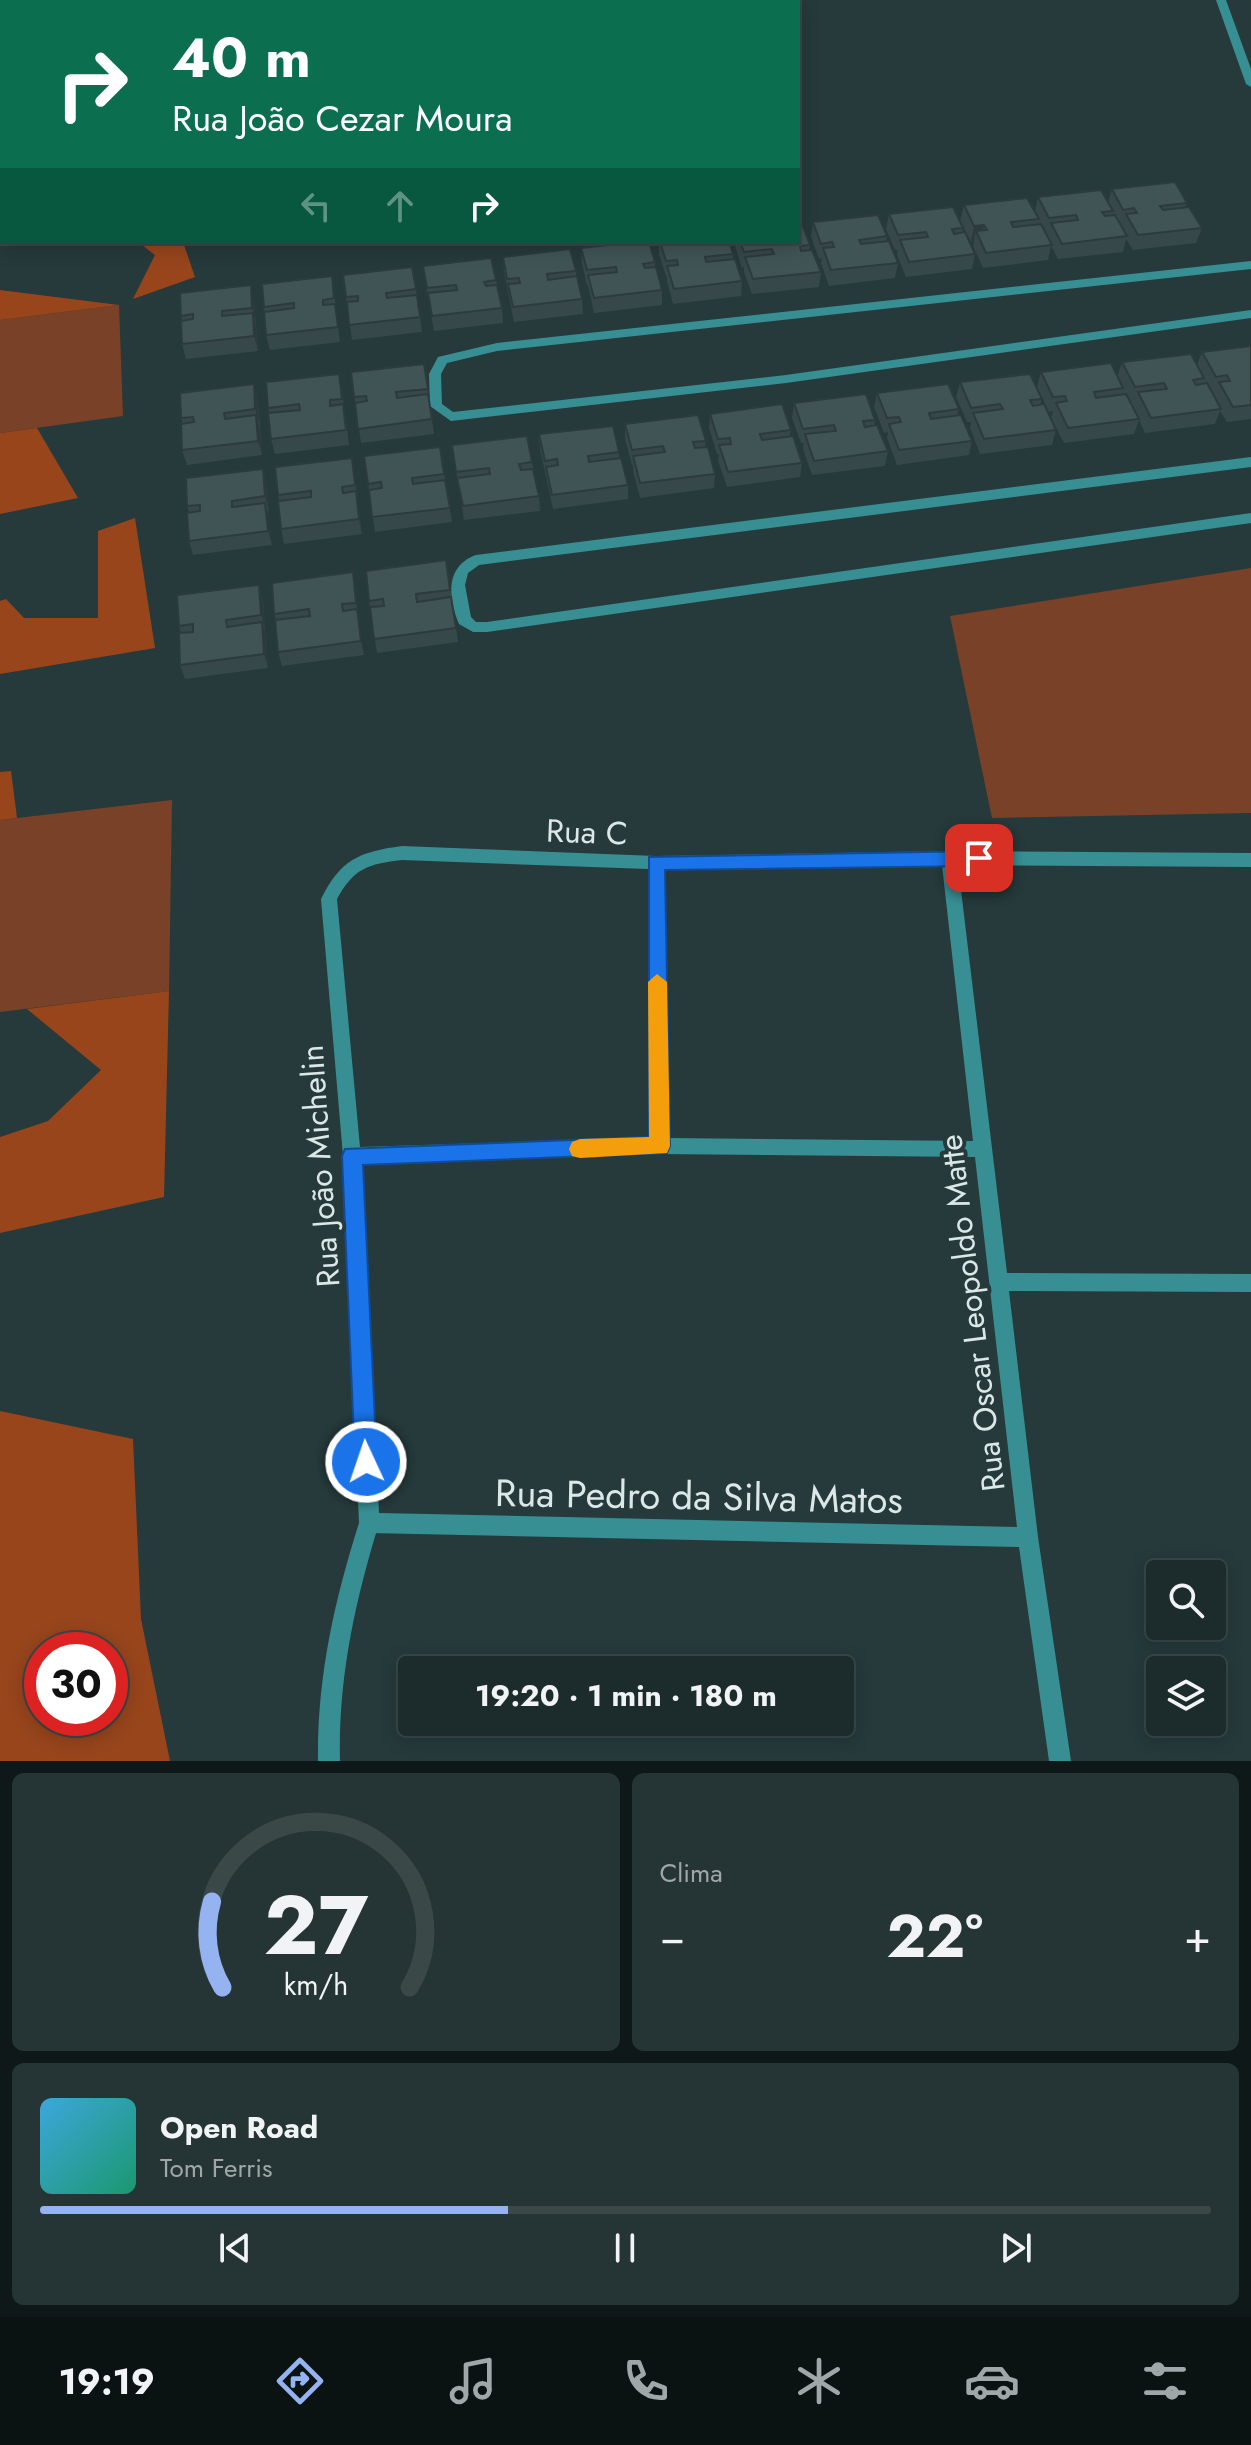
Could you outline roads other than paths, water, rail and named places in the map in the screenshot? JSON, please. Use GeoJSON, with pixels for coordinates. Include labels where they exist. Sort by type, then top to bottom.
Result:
{"type":"FeatureCollection","features":[{"type":"Feature","properties":{"kind":"street"},"geometry":{"type":"LineString","coordinates":[[1221,0],[1251,84]]}},
{"type":"Feature","properties":{"kind":"street"},"geometry":{"type":"LineString","coordinates":[[1251,265],[497,347],[442,360],[435,374],[436,406],[451,417],[786,379],[1251,314]]}},
{"type":"Feature","properties":{"kind":"street"},"geometry":{"type":"LineString","coordinates":[[1251,462],[476,560],[463,565],[458,574],[459,594],[464,620],[473,627],[487,627],[1251,518]]}},
{"type":"Feature","properties":{"kind":"street","name":"Rua C"},"geometry":{"type":"LineString","coordinates":[[402,853],[656,863],[949,858],[1251,860]]}},
{"type":"Feature","properties":{"kind":"street","name":"Rua João Michelin"},"geometry":{"type":"LineString","coordinates":[[329,1761],[327,1725],[339,1621],[369,1523],[352,1156],[329,899],[343,870],[372,857],[402,853]]}},
{"type":"Feature","properties":{"kind":"street","name":"Rua Oscar Leopoldo Matte"},"geometry":{"type":"LineString","coordinates":[[949,858],[1028,1537],[1060,1761]]}},
{"type":"Feature","properties":{"kind":"street"},"geometry":{"type":"LineString","coordinates":[[656,863],[660,1146]]}},
{"type":"Feature","properties":{"kind":"street"},"geometry":{"type":"LineString","coordinates":[[352,1156],[660,1146],[983,1149]]}},
{"type":"Feature","properties":{"kind":"street"},"geometry":{"type":"LineString","coordinates":[[997,1282],[1251,1283]]}},
{"type":"Feature","properties":{"kind":"street","name":"Rua Pedro da Silva Matos"},"geometry":{"type":"LineString","coordinates":[[369,1523],[1028,1537]]}}]}
